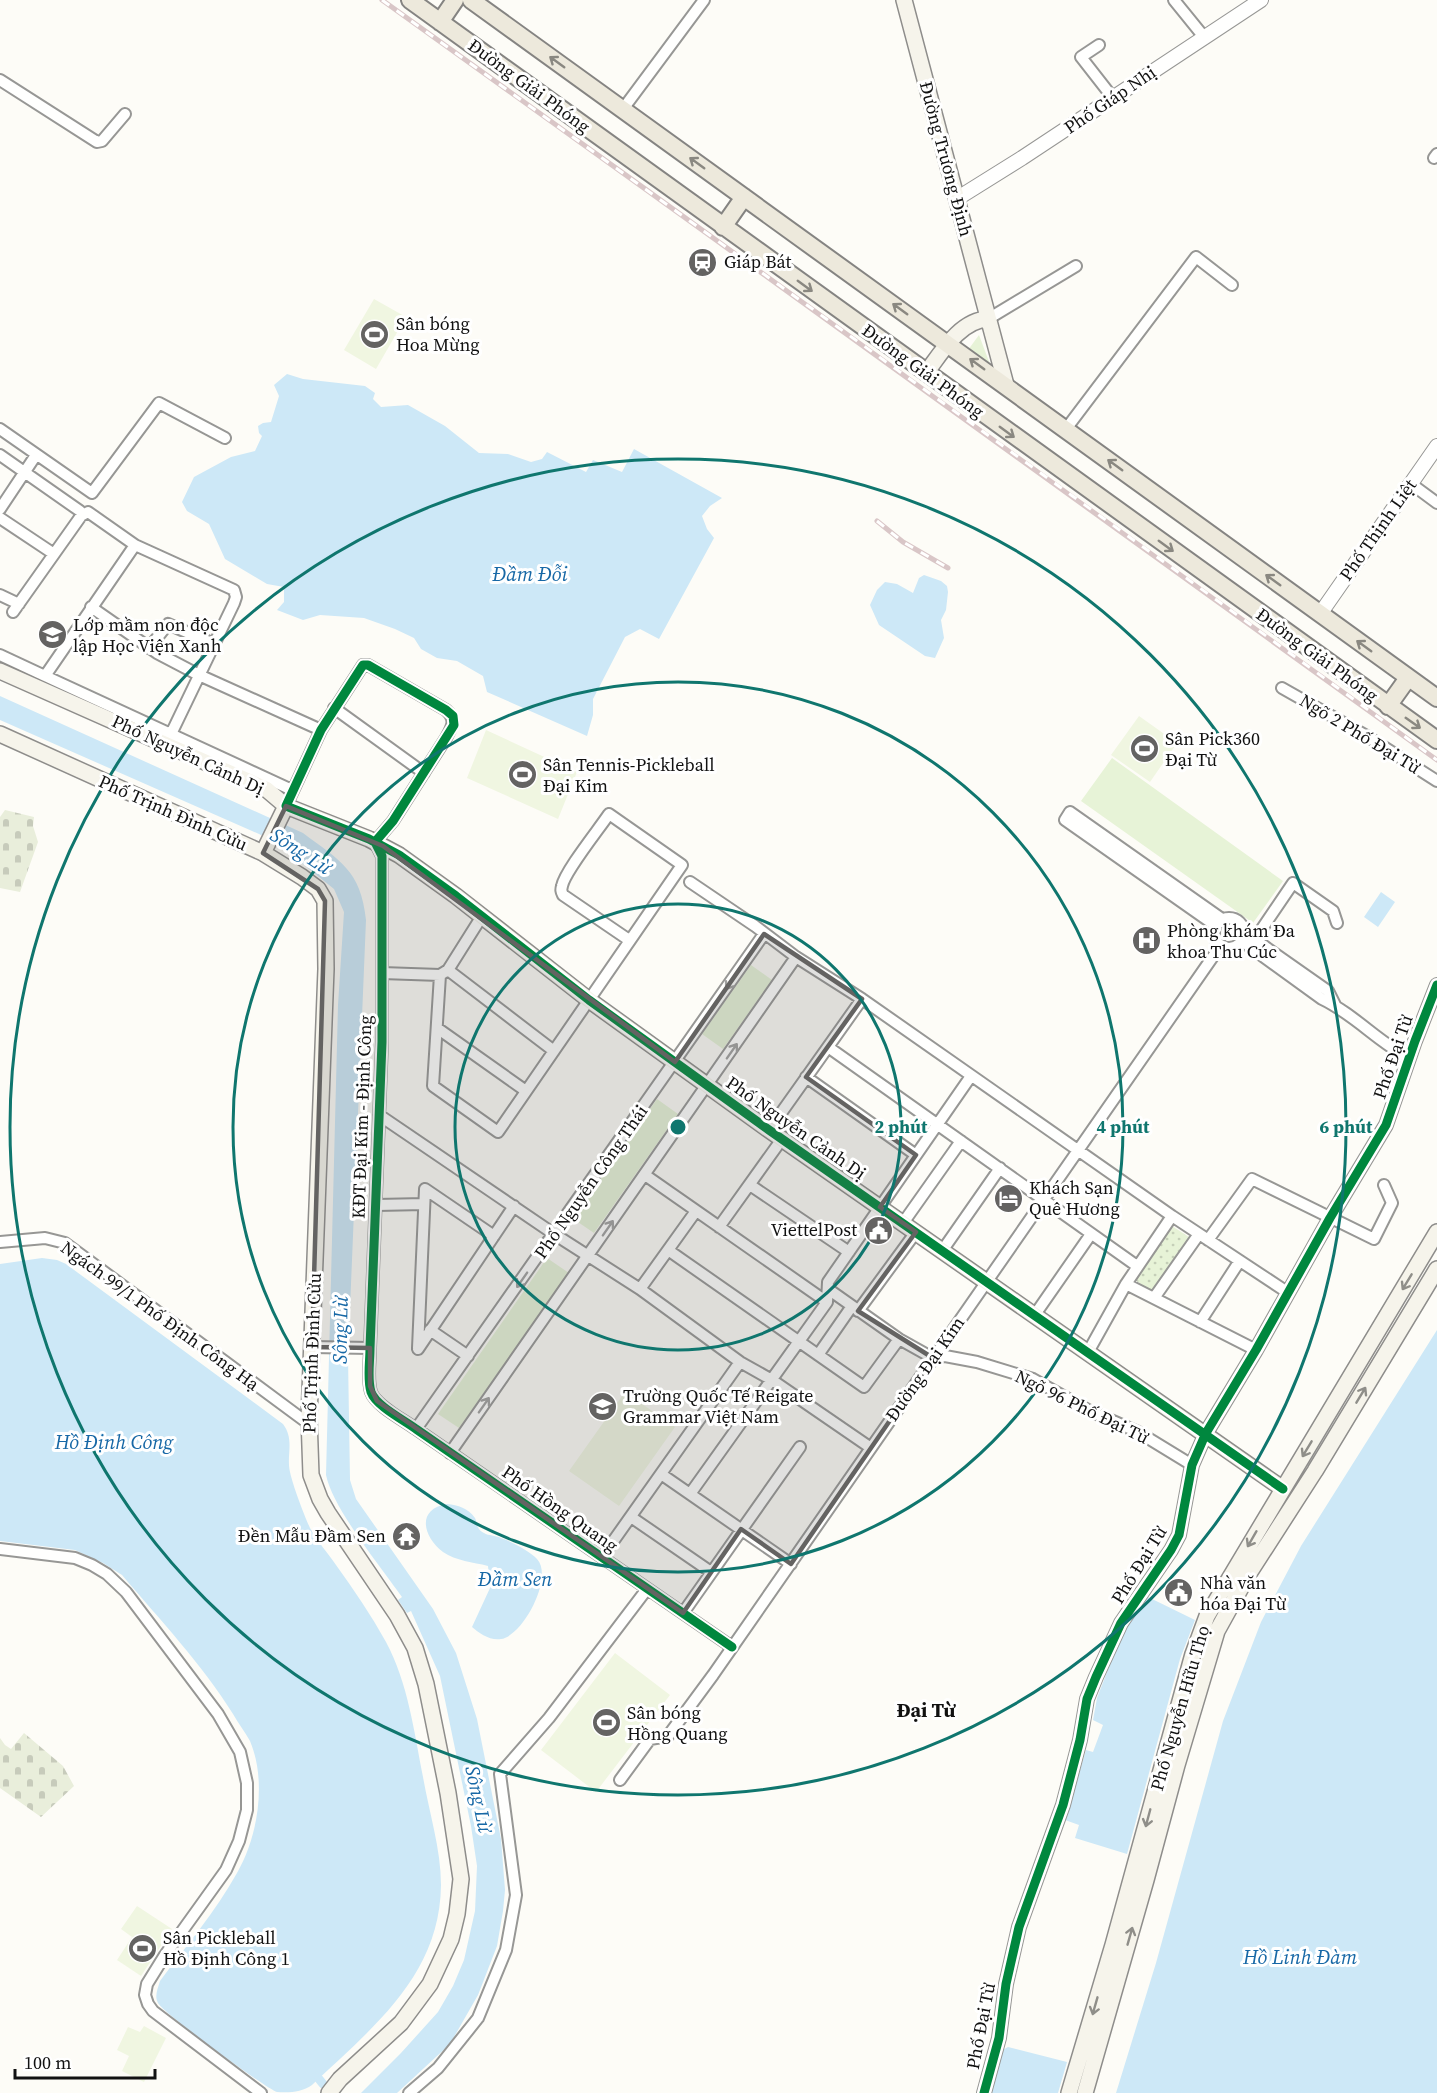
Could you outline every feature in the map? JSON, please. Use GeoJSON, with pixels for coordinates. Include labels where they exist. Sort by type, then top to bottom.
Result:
{"type":"FeatureCollection","features":[{"type":"Feature","properties":{"kind":"main road","name":"Đường Giải Phóng"},"geometry":{"type":"LineString","coordinates":[[410,0],[1437,740]]}},
{"type":"Feature","properties":{"kind":"main road"},"geometry":{"type":"LineString","coordinates":[[437,20],[447,0]]}},
{"type":"Feature","properties":{"kind":"main road"},"geometry":{"type":"LineString","coordinates":[[437,20],[455,0]]}},
{"type":"Feature","properties":{"kind":"main road","name":"Đường Giải Phóng"},"geometry":{"type":"LineString","coordinates":[[471,0],[1437,698]]}},
{"type":"Feature","properties":{"kind":"main road","name":"Đường Trương Định"},"geometry":{"type":"LineString","coordinates":[[904,0],[1006,385]]}},
{"type":"Feature","properties":{"kind":"main road"},"geometry":{"type":"LineString","coordinates":[[723,227],[744,197]]}},
{"type":"Feature","properties":{"kind":"main road"},"geometry":{"type":"LineString","coordinates":[[926,373],[952,336],[981,319],[988,319]]}},
{"type":"Feature","properties":{"kind":"main road","name":"Phố Nguyễn Cảnh Dị"},"geometry":{"type":"LineString","coordinates":[[0,671],[266,789],[283,811],[375,842],[399,855],[482,916],[589,1000],[776,1135],[1283,1489]]}},
{"type":"Feature","properties":{"kind":"main road"},"geometry":{"type":"LineString","coordinates":[[1388,706],[1408,678]]}},
{"type":"Feature","properties":{"kind":"main road","name":"Phố Trịnh Đình Cửu"},"geometry":{"type":"LineString","coordinates":[[0,734],[265,848],[318,889],[325,901],[326,969],[317,1347],[309,1424],[310,1475],[320,1500],[398,1615],[415,1648],[426,1684],[448,1793],[461,1879],[457,1914],[451,1939],[430,1984],[400,2023],[340,2079],[329,2093]]}},
{"type":"Feature","properties":{"kind":"main road"},"geometry":{"type":"LineString","coordinates":[[265,848],[283,811]]}},
{"type":"Feature","properties":{"kind":"main road","name":"Phố Nguyễn Hữu Thọ"},"geometry":{"type":"LineString","coordinates":[[1085,2093],[1096,2030],[1173,1724],[1207,1616],[1437,1232]]}},
{"type":"Feature","properties":{"kind":"main road","name":"Phố Nguyễn Hữu Thọ"},"geometry":{"type":"LineString","coordinates":[[1069,2093],[1096,2030],[1217,1630],[1437,1269]]}},
{"type":"Feature","properties":{"kind":"street"},"geometry":{"type":"LineString","coordinates":[[623,109],[704,0]]}},
{"type":"Feature","properties":{"kind":"street"},"geometry":{"type":"LineString","coordinates":[[1174,0],[1204,37]]}},
{"type":"Feature","properties":{"kind":"street","name":"Phố Giáp Nhị"},"geometry":{"type":"LineString","coordinates":[[958,198],[1260,0]]}},
{"type":"Feature","properties":{"kind":"street"},"geometry":{"type":"LineString","coordinates":[[1099,45],[1081,57],[1113,98]]}},
{"type":"Feature","properties":{"kind":"street"},"geometry":{"type":"LineString","coordinates":[[0,80],[97,142],[102,141],[125,114]]}},
{"type":"Feature","properties":{"kind":"street"},"geometry":{"type":"LineString","coordinates":[[1066,429],[1196,257],[1232,285]]}},
{"type":"Feature","properties":{"kind":"street"},"geometry":{"type":"LineString","coordinates":[[988,319],[1076,266]]}},
{"type":"Feature","properties":{"kind":"street"},"geometry":{"type":"LineString","coordinates":[[0,429],[92,493],[159,403],[225,438]]}},
{"type":"Feature","properties":{"kind":"street","name":"Phố Thịnh Liệt"},"geometry":{"type":"LineString","coordinates":[[1320,614],[1437,446]]}},
{"type":"Feature","properties":{"kind":"street"},"geometry":{"type":"LineString","coordinates":[[0,455],[80,511]]}},
{"type":"Feature","properties":{"kind":"street"},"geometry":{"type":"LineString","coordinates":[[0,509],[36,455]]}},
{"type":"Feature","properties":{"kind":"street"},"geometry":{"type":"LineString","coordinates":[[1410,483],[1437,502]]}},
{"type":"Feature","properties":{"kind":"street"},"geometry":{"type":"LineString","coordinates":[[0,595],[16,608],[81,516],[88,512],[135,545],[234,590],[236,597],[171,735]]}},
{"type":"Feature","properties":{"kind":"street"},"geometry":{"type":"LineString","coordinates":[[0,518],[51,552]]}},
{"type":"Feature","properties":{"kind":"street"},"geometry":{"type":"LineString","coordinates":[[45,676],[135,545]]}},
{"type":"Feature","properties":{"kind":"street"},"geometry":{"type":"LineString","coordinates":[[91,608],[150,648],[199,675],[321,730]]}},
{"type":"Feature","properties":{"kind":"street"},"geometry":{"type":"LineString","coordinates":[[150,648],[168,624],[214,644]]}},
{"type":"Feature","properties":{"kind":"street"},"geometry":{"type":"LineString","coordinates":[[0,655],[292,790]]}},
{"type":"Feature","properties":{"kind":"street"},"geometry":{"type":"LineString","coordinates":[[283,811],[321,730],[363,665],[368,665],[446,710],[453,716],[454,724],[393,821],[375,842]]}},
{"type":"Feature","properties":{"kind":"street","name":"Ngõ 2 Phố Đại Từ"},"geometry":{"type":"LineString","coordinates":[[1282,688],[1365,735],[1437,781]]}},
{"type":"Feature","properties":{"kind":"street"},"geometry":{"type":"LineString","coordinates":[[334,708],[424,774]]}},
{"type":"Feature","properties":{"kind":"street"},"geometry":{"type":"LineString","coordinates":[[482,916],[444,973],[436,1028],[433,1086],[498,1132],[682,865],[609,814],[562,883],[561,891],[563,895],[629,940]]}},
{"type":"Feature","properties":{"kind":"street"},"geometry":{"type":"LineString","coordinates":[[1068,816],[1219,922]]}},
{"type":"Feature","properties":{"kind":"street","name":"KĐT Đại Kim - Định Công"},"geometry":{"type":"LineString","coordinates":[[372,1394],[369,1379],[382,973],[382,856],[375,842]]}},
{"type":"Feature","properties":{"kind":"street"},"geometry":{"type":"LineString","coordinates":[[690,882],[1172,1216],[1287,1292]]}},
{"type":"Feature","properties":{"kind":"street"},"geometry":{"type":"LineString","coordinates":[[1255,939],[1293,883],[1333,911],[1337,923]]}},
{"type":"Feature","properties":{"kind":"street"},"geometry":{"type":"LineString","coordinates":[[1243,936],[1234,947],[1221,945],[1214,934],[1219,922],[1227,918],[1237,919],[1241,923],[1243,936],[1322,999],[1337,1006],[1397,1052],[1409,1058]]}},
{"type":"Feature","properties":{"kind":"street","name":"Phố Nguyễn Công Thái"},"geometry":{"type":"LineString","coordinates":[[416,1429],[764,934]]}},
{"type":"Feature","properties":{"kind":"street"},"geometry":{"type":"LineString","coordinates":[[1243,936],[1255,939],[1328,991],[1337,1006]]}},
{"type":"Feature","properties":{"kind":"street","name":"Đường Đại Kim"},"geometry":{"type":"LineString","coordinates":[[620,1780],[650,1738],[668,1736],[791,1564],[1221,945]]}},
{"type":"Feature","properties":{"kind":"street"},"geometry":{"type":"LineString","coordinates":[[450,1452],[796,957]]}},
{"type":"Feature","properties":{"kind":"street"},"geometry":{"type":"LineString","coordinates":[[382,973],[444,973],[554,1051]]}},
{"type":"Feature","properties":{"kind":"street","name":"Phố Đại Từ"},"geometry":{"type":"LineString","coordinates":[[984,2093],[999,2038],[1006,1984],[1019,1927],[1063,1805],[1080,1740],[1087,1700],[1121,1623],[1179,1535],[1191,1465],[1206,1434],[1386,1125],[1437,985]]}},
{"type":"Feature","properties":{"kind":"street"},"geometry":{"type":"LineString","coordinates":[[719,1227],[750,1185],[806,1077],[862,999]]}},
{"type":"Feature","properties":{"kind":"street"},"geometry":{"type":"LineString","coordinates":[[436,1028],[526,1091]]}},
{"type":"Feature","properties":{"kind":"street"},"geometry":{"type":"LineString","coordinates":[[828,1047],[1137,1266]]}},
{"type":"Feature","properties":{"kind":"street"},"geometry":{"type":"LineString","coordinates":[[690,1494],[827,1302],[828,1282],[971,1076]]}},
{"type":"Feature","properties":{"kind":"street"},"geometry":{"type":"LineString","coordinates":[[806,1077],[916,1155]]}},
{"type":"Feature","properties":{"kind":"street","name":"KĐT Đại Kim - Định Công"},"geometry":{"type":"LineString","coordinates":[[379,1115],[554,1234],[640,1289],[740,1362],[772,1380],[871,1448]]}},
{"type":"Feature","properties":{"kind":"street"},"geometry":{"type":"LineString","coordinates":[[903,1223],[961,1141]]}},
{"type":"Feature","properties":{"kind":"street"},"geometry":{"type":"LineString","coordinates":[[942,1251],[1000,1168]]}},
{"type":"Feature","properties":{"kind":"street"},"geometry":{"type":"LineString","coordinates":[[645,1175],[827,1302]]}},
{"type":"Feature","properties":{"kind":"street"},"geometry":{"type":"LineString","coordinates":[[1154,1298],[1252,1179],[1374,1239],[1392,1203],[1384,1185]]}},
{"type":"Feature","properties":{"kind":"street"},"geometry":{"type":"LineString","coordinates":[[750,1185],[849,1252]]}},
{"type":"Feature","properties":{"kind":"street","name":"KĐT Đại Kim - Định Công"},"geometry":{"type":"LineString","coordinates":[[376,1204],[424,1204],[425,1189],[494,1236]]}},
{"type":"Feature","properties":{"kind":"street"},"geometry":{"type":"LineString","coordinates":[[424,1204],[418,1348],[514,1206]]}},
{"type":"Feature","properties":{"kind":"street"},"geometry":{"type":"LineString","coordinates":[[640,1289],[696,1211]]}},
{"type":"Feature","properties":{"kind":"street"},"geometry":{"type":"LineString","coordinates":[[1087,1354],[1125,1284],[1172,1216]]}},
{"type":"Feature","properties":{"kind":"street"},"geometry":{"type":"LineString","coordinates":[[818,1355],[916,1232]]}},
{"type":"Feature","properties":{"kind":"street"},"geometry":{"type":"LineString","coordinates":[[1034,1316],[1091,1234]]}},
{"type":"Feature","properties":{"kind":"street","name":"Ngách 99/1 Phố Định Công Hạ"},"geometry":{"type":"LineString","coordinates":[[0,1242],[45,1238],[65,1243],[309,1424]]}},
{"type":"Feature","properties":{"kind":"street"},"geometry":{"type":"LineString","coordinates":[[668,1250],[864,1387],[899,1339]]}},
{"type":"Feature","properties":{"kind":"street"},"geometry":{"type":"LineString","coordinates":[[1200,1322],[1239,1262]]}},
{"type":"Feature","properties":{"kind":"street"},"geometry":{"type":"LineString","coordinates":[[1125,1284],[1256,1350]]}},
{"type":"Feature","properties":{"kind":"street"},"geometry":{"type":"LineString","coordinates":[[828,1289],[899,1339],[933,1358]]}},
{"type":"Feature","properties":{"kind":"street"},"geometry":{"type":"LineString","coordinates":[[430,1330],[468,1356]]}},
{"type":"Feature","properties":{"kind":"street"},"geometry":{"type":"LineString","coordinates":[[317,1347],[370,1348]]}},
{"type":"Feature","properties":{"kind":"street","name":"Ngõ 96 Phố Đại Từ"},"geometry":{"type":"LineString","coordinates":[[933,1358],[945,1356],[977,1362],[1033,1379],[1089,1411],[1138,1432],[1191,1465]]}},
{"type":"Feature","properties":{"kind":"street"},"geometry":{"type":"LineString","coordinates":[[602,1557],[740,1362]]}},
{"type":"Feature","properties":{"kind":"street","name":"Phố Hồng Quang"},"geometry":{"type":"LineString","coordinates":[[372,1394],[377,1401],[416,1429],[732,1647]]}},
{"type":"Feature","properties":{"kind":"street"},"geometry":{"type":"LineString","coordinates":[[683,1613],[800,1447]]}},
{"type":"Feature","properties":{"kind":"street"},"geometry":{"type":"LineString","coordinates":[[661,1474],[791,1564]]}},
{"type":"Feature","properties":{"kind":"street"},"geometry":{"type":"LineString","coordinates":[[1283,1489],[1297,1498]]}},
{"type":"Feature","properties":{"kind":"street"},"geometry":{"type":"LineString","coordinates":[[631,1517],[711,1572]]}},
{"type":"Feature","properties":{"kind":"street"},"geometry":{"type":"LineString","coordinates":[[0,1549],[75,1558],[107,1574],[126,1592],[205,1695],[240,1752],[247,1783],[247,1810],[239,1841],[226,1870],[147,1984],[145,1995],[153,2011],[261,2093]]}},
{"type":"Feature","properties":{"kind":"street"},"geometry":{"type":"LineString","coordinates":[[409,2093],[438,2068],[478,2018],[506,1950],[516,1895],[500,1774],[549,1718],[647,1589]]}},
{"type":"Feature","properties":{"kind":"highlighted area"},"geometry":{"type":"Polygon","coordinates":[[[286,806],[383,846],[675,1062],[764,934],[862,999],[806,1077],[916,1155],[880,1207],[916,1232],[858,1311],[933,1358],[791,1564],[741,1529],[683,1613],[377,1401],[370,1386],[370,1348],[312,1347],[325,901],[318,889],[263,853],[286,806]]]}},
{"type":"Feature","properties":{"kind":"green space","name":"Sân bóng Hoa Mừng"},"geometry":{"type":"Polygon","coordinates":[[[374,299],[406,317],[376,369],[344,350],[374,299]]]}},
{"type":"Feature","properties":{"kind":"green space"},"geometry":{"type":"Polygon","coordinates":[[[979,335],[991,367],[968,350],[979,335]]]}},
{"type":"Feature","properties":{"kind":"green space","name":"Sân Pick360 Đại Từ"},"geometry":{"type":"Polygon","coordinates":[[[1139,716],[1177,743],[1150,782],[1111,755],[1139,716]]]}},
{"type":"Feature","properties":{"kind":"green space","name":"Sân Tennis-Pickleball Đại Kim"},"geometry":{"type":"Polygon","coordinates":[[[486,730],[577,772],[558,819],[467,778],[486,730]]]}},
{"type":"Feature","properties":{"kind":"green space"},"geometry":{"type":"Polygon","coordinates":[[[1112,758],[1283,881],[1253,923],[1081,801],[1112,758]]]}},
{"type":"Feature","properties":{"kind":"green space"},"geometry":{"type":"Polygon","coordinates":[[[5,810],[34,817],[33,826],[38,842],[20,892],[0,888],[0,817],[5,810]]]}},
{"type":"Feature","properties":{"kind":"green space"},"geometry":{"type":"Polygon","coordinates":[[[751,965],[772,980],[723,1049],[702,1034],[751,965]]]}},
{"type":"Feature","properties":{"kind":"green space"},"geometry":{"type":"Polygon","coordinates":[[[657,1099],[678,1114],[594,1233],[572,1218],[657,1099]]]}},
{"type":"Feature","properties":{"kind":"green space"},"geometry":{"type":"Polygon","coordinates":[[[1172,1226],[1189,1237],[1152,1292],[1135,1280],[1172,1226]]]}},
{"type":"Feature","properties":{"kind":"green space"},"geometry":{"type":"Polygon","coordinates":[[[547,1258],[569,1273],[459,1428],[438,1414],[547,1258]]]}},
{"type":"Feature","properties":{"kind":"green space"},"geometry":{"type":"Polygon","coordinates":[[[625,1392],[675,1427],[619,1506],[569,1471],[625,1392]]]}},
{"type":"Feature","properties":{"kind":"green space","name":"Sân bóng Hồng Quang"},"geometry":{"type":"Polygon","coordinates":[[[615,1653],[670,1695],[596,1792],[541,1750],[615,1653]]]}},
{"type":"Feature","properties":{"kind":"green space"},"geometry":{"type":"Polygon","coordinates":[[[24,1733],[63,1766],[74,1786],[41,1817],[0,1788],[0,1738],[11,1749],[24,1733]]]}},
{"type":"Feature","properties":{"kind":"green space","name":"Sân Pickleball Hồ Định Công 1"},"geometry":{"type":"Polygon","coordinates":[[[137,1906],[172,1929],[141,1976],[117,1960],[132,1937],[121,1929],[137,1906]]]}},
{"type":"Feature","properties":{"kind":"green space"},"geometry":{"type":"Polygon","coordinates":[[[144,2026],[166,2038],[144,2082],[122,2071],[129,2056],[117,2050],[128,2027],[140,2032],[144,2026]]]}},
{"type":"Feature","properties":{"kind":"water","name":"Đầm Đỗi"},"geometry":{"type":"Polygon","coordinates":[[[287,374],[303,379],[365,386],[375,393],[373,399],[381,407],[408,405],[445,426],[479,453],[508,454],[531,462],[542,459],[547,452],[586,472],[593,460],[622,472],[634,449],[722,498],[710,506],[702,516],[707,529],[714,538],[659,639],[640,629],[625,637],[593,699],[593,715],[587,736],[487,692],[483,676],[457,661],[437,658],[421,649],[414,638],[395,629],[364,618],[320,615],[303,620],[277,610],[284,602],[284,587],[267,584],[225,559],[209,524],[187,511],[182,502],[194,477],[231,457],[255,451],[262,436],[258,426],[271,422],[279,396],[274,385],[287,374]]]}},
{"type":"Feature","properties":{"kind":"water"},"geometry":{"type":"Polygon","coordinates":[[[924,575],[941,581],[947,586],[948,592],[946,610],[941,620],[944,638],[935,658],[925,656],[879,625],[870,605],[877,590],[885,582],[897,584],[913,593],[919,578],[924,575]]]}},
{"type":"Feature","properties":{"kind":"water","name":"Sông Lừ"},"geometry":{"type":"Polygon","coordinates":[[[0,696],[303,833],[346,868],[359,889],[363,903],[366,920],[348,1357],[350,1480],[356,1499],[433,1609],[456,1653],[477,1719],[501,1839],[505,1890],[497,1946],[478,1995],[450,2044],[397,2093],[361,2093],[438,2012],[453,1986],[464,1960],[475,1911],[477,1866],[440,1676],[411,1611],[407,1613],[398,1600],[402,1597],[348,1521],[330,1489],[326,1475],[338,1005],[344,912],[334,889],[278,844],[0,720],[0,696]]]}},
{"type":"Feature","properties":{"kind":"water"},"geometry":{"type":"Polygon","coordinates":[[[1381,892],[1395,902],[1378,927],[1364,917],[1381,892]]]}},
{"type":"Feature","properties":{"kind":"water","name":"Hồ Định Công"},"geometry":{"type":"Polygon","coordinates":[[[42,1258],[66,1264],[283,1424],[289,1436],[291,1478],[310,1528],[356,1593],[386,1642],[400,1674],[413,1725],[439,1858],[441,1885],[438,1917],[429,1947],[416,1973],[399,1998],[335,2064],[312,2085],[300,2091],[277,2092],[254,2078],[177,2021],[164,2010],[156,1998],[160,1981],[220,1901],[237,1873],[250,1843],[255,1826],[259,1791],[258,1773],[250,1741],[208,1678],[122,1575],[75,1550],[0,1541],[0,1264],[42,1258]]]}},
{"type":"Feature","properties":{"kind":"water","name":"Hồ Linh Đàm"},"geometry":{"type":"Polygon","coordinates":[[[1437,1330],[1437,2093],[1116,2093],[1156,1963],[1223,1721],[1261,1622],[1301,1546],[1437,1330]]]}},
{"type":"Feature","properties":{"kind":"water","name":"Đầm Sen"},"geometry":{"type":"Polygon","coordinates":[[[447,1504],[466,1509],[475,1518],[481,1531],[505,1539],[525,1550],[537,1559],[541,1567],[542,1579],[534,1605],[518,1628],[501,1639],[489,1638],[472,1627],[490,1588],[488,1566],[448,1555],[436,1546],[427,1532],[427,1517],[430,1512],[447,1504]]]}},
{"type":"Feature","properties":{"kind":"water"},"geometry":{"type":"Polygon","coordinates":[[[1148,1597],[1195,1620],[1180,1659],[1127,1854],[1075,1838],[1079,1825],[1065,1820],[1086,1750],[1093,1752],[1103,1725],[1093,1720],[1097,1698],[1121,1636],[1148,1597]]]}},
{"type":"Feature","properties":{"kind":"water"},"geometry":{"type":"Polygon","coordinates":[[[1008,2047],[1067,2062],[1058,2093],[992,2093],[1001,2051],[1008,2047]]]}},
{"type":"Feature","properties":{"kind":"waterway"},"geometry":{"type":"LineString","coordinates":[[319,2079],[323,2084]]}},
{"type":"Feature","properties":{"kind":"railway"},"geometry":{"type":"LineString","coordinates":[[382,0],[1437,760]]}},
{"type":"Feature","properties":{"kind":"railway"},"geometry":{"type":"LineString","coordinates":[[877,521],[903,542],[948,568]]}},
{"type":"Feature","properties":{"kind":"cycle path"},"geometry":{"type":"LineString","coordinates":[[375,842],[393,821],[454,725],[453,716],[446,710],[368,665],[363,665],[321,730],[286,806],[369,839],[399,855],[456,896],[589,1000],[769,1130],[1283,1489]]}},
{"type":"Feature","properties":{"kind":"cycle path"},"geometry":{"type":"LineString","coordinates":[[375,842],[382,856],[382,1042],[369,1370],[371,1392],[378,1402],[391,1412],[732,1647]]}},
{"type":"Feature","properties":{"kind":"cycle path"},"geometry":{"type":"LineString","coordinates":[[984,2093],[999,2038],[1006,1984],[1019,1927],[1063,1805],[1080,1740],[1087,1699],[1121,1623],[1179,1535],[1192,1465],[1206,1433],[1386,1125],[1437,985]]}},
{"type":"Feature","properties":{"kind":"place","name":"Giáp Bát"},"geometry":{"type":"Point","coordinates":[703,262]}},
{"type":"Feature","properties":{"kind":"place","name":"Sân bóng Hoa Mừng"},"geometry":{"type":"Point","coordinates":[375,334]}},
{"type":"Feature","properties":{"kind":"place","name":"Lớp mầm non độc lập Học Viện Xanh"},"geometry":{"type":"Point","coordinates":[52,635]}},
{"type":"Feature","properties":{"kind":"place","name":"Sân Pick360 Đại Từ"},"geometry":{"type":"Point","coordinates":[1144,749]}},
{"type":"Feature","properties":{"kind":"place","name":"Sân Tennis-Pickleball Đại Kim"},"geometry":{"type":"Point","coordinates":[522,775]}},
{"type":"Feature","properties":{"kind":"place","name":"Phòng khám Đa khoa Thu Cúc"},"geometry":{"type":"Point","coordinates":[1146,941]}},
{"type":"Feature","properties":{"kind":"place","name":"Khách Sạn Quê Hương"},"geometry":{"type":"Point","coordinates":[1008,1198]}},
{"type":"Feature","properties":{"kind":"place","name":"ViettelPost"},"geometry":{"type":"Point","coordinates":[878,1230]}},
{"type":"Feature","properties":{"kind":"place","name":"Trường Quốc Tế Reigate Grammar Việt Nam"},"geometry":{"type":"Point","coordinates":[602,1406]}},
{"type":"Feature","properties":{"kind":"place","name":"Đền Mẫu Đầm Sen"},"geometry":{"type":"Point","coordinates":[407,1536]}},
{"type":"Feature","properties":{"kind":"place","name":"Nhà văn hóa Đại Từ"},"geometry":{"type":"Point","coordinates":[1179,1593]}},
{"type":"Feature","properties":{"kind":"place","name":"Sân bóng Hồng Quang"},"geometry":{"type":"Point","coordinates":[606,1723]}},
{"type":"Feature","properties":{"kind":"place","name":"Sân Pickleball Hồ Định Công 1"},"geometry":{"type":"Point","coordinates":[142,1948]}},
{"type":"Feature","properties":{"kind":"district","name":"Đại Từ"},"geometry":{"type":"Point","coordinates":[926,1710]}}]}
